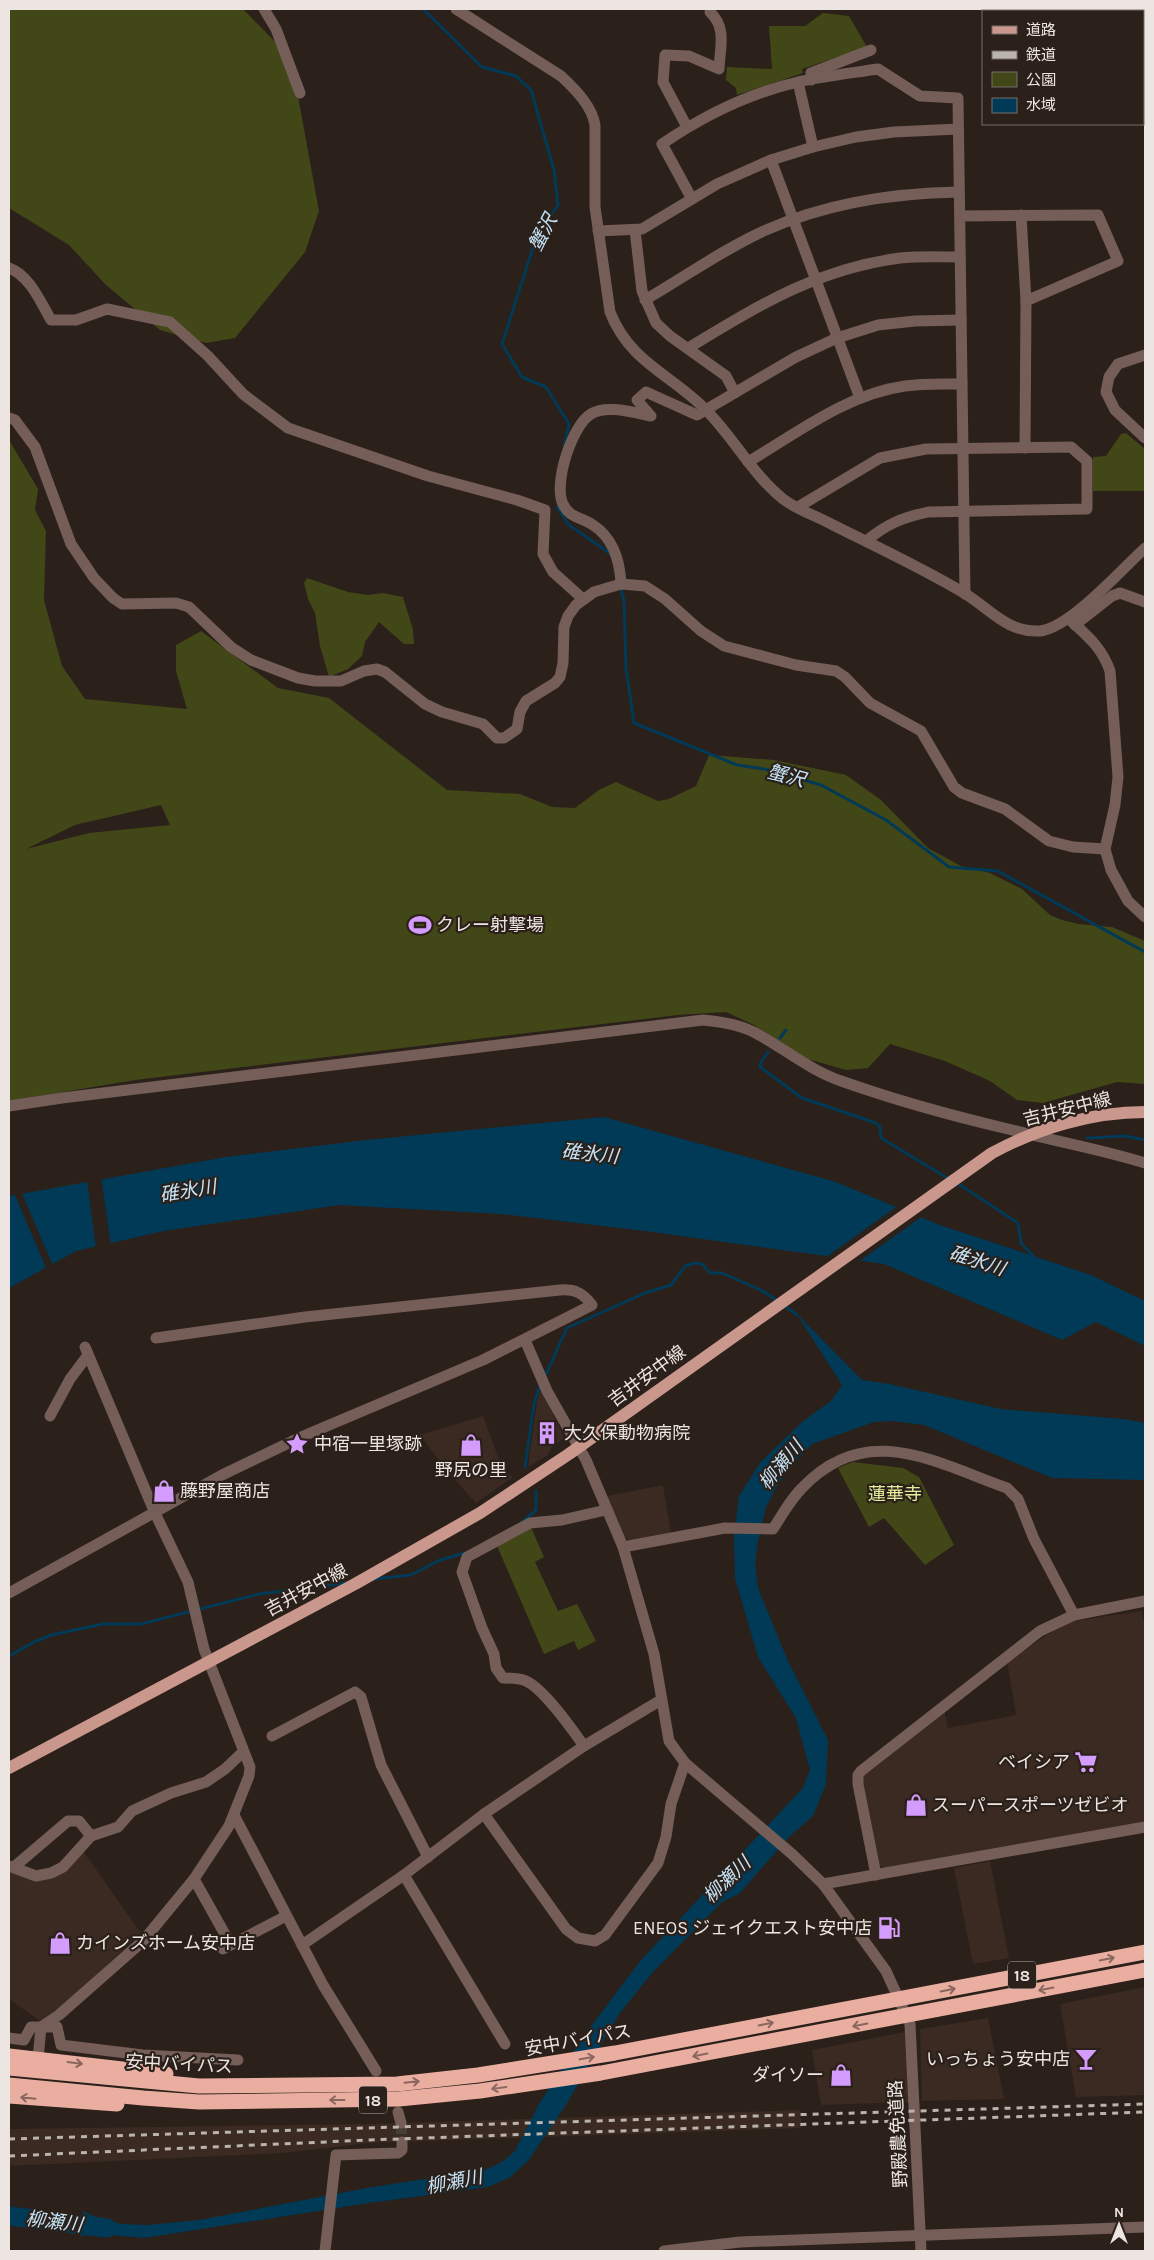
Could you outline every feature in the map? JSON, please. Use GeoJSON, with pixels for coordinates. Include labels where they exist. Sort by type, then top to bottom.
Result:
{"type":"FeatureCollection","features":[{"type":"Feature","properties":{"kind":"highway","name":"安中バイパス"},"geometry":{"type":"LineString","coordinates":[[9,2068],[145,2082],[258,2086],[398,2084],[559,2063],[1145,1952]]}},
{"type":"Feature","properties":{"kind":"highway","name":"安中バイパス"},"geometry":{"type":"LineString","coordinates":[[9,2085],[199,2102],[399,2099],[480,2091],[601,2073],[1145,1970]]}},
{"type":"Feature","properties":{"kind":"highway"},"geometry":{"type":"LineString","coordinates":[[9,2056],[258,2086]]}},
{"type":"Feature","properties":{"kind":"highway"},"geometry":{"type":"LineString","coordinates":[[9,2096],[101,2105],[199,2102]]}},
{"type":"Feature","properties":{"kind":"main road","name":"吉井安中線"},"geometry":{"type":"LineString","coordinates":[[9,1768],[420,1548],[480,1513],[578,1447],[974,1164],[1029,1134],[1109,1114],[1145,1112]]}},
{"type":"Feature","properties":{"kind":"street"},"geometry":{"type":"LineString","coordinates":[[264,9],[276,29],[300,93]]}},
{"type":"Feature","properties":{"kind":"street"},"geometry":{"type":"LineString","coordinates":[[456,9],[561,76],[572,86],[594,116],[595,207],[610,312],[616,327],[625,342],[637,354],[707,410],[770,488],[785,500],[966,594],[1000,621],[1016,628],[1041,631],[1072,622],[1112,596],[1120,594],[1145,602]]}},
{"type":"Feature","properties":{"kind":"street"},"geometry":{"type":"LineString","coordinates":[[687,127],[663,82],[665,55],[689,56],[719,69],[722,27],[717,18],[710,12]]}},
{"type":"Feature","properties":{"kind":"street"},"geometry":{"type":"LineString","coordinates":[[811,80],[811,73],[871,50]]}},
{"type":"Feature","properties":{"kind":"street"},"geometry":{"type":"LineString","coordinates":[[692,198],[662,144],[687,127],[738,102],[798,82],[878,69],[920,96],[958,98],[966,594]]}},
{"type":"Feature","properties":{"kind":"street"},"geometry":{"type":"LineString","coordinates":[[798,82],[813,147]]}},
{"type":"Feature","properties":{"kind":"street"},"geometry":{"type":"LineString","coordinates":[[598,231],[642,229],[717,184],[771,160],[813,147],[856,137],[894,132],[958,129]]}},
{"type":"Feature","properties":{"kind":"street"},"geometry":{"type":"LineString","coordinates":[[771,160],[860,398]]}},
{"type":"Feature","properties":{"kind":"street"},"geometry":{"type":"LineString","coordinates":[[645,300],[766,230],[822,210],[870,200],[922,193],[959,192]]}},
{"type":"Feature","properties":{"kind":"street"},"geometry":{"type":"LineString","coordinates":[[1021,215],[1026,301],[1025,448]]}},
{"type":"Feature","properties":{"kind":"street"},"geometry":{"type":"LineString","coordinates":[[960,216],[1098,215],[1118,261],[1026,301]]}},
{"type":"Feature","properties":{"kind":"street"},"geometry":{"type":"LineString","coordinates":[[635,230],[645,300],[656,323],[670,336],[726,376],[735,394]]}},
{"type":"Feature","properties":{"kind":"street"},"geometry":{"type":"LineString","coordinates":[[688,348],[767,301],[841,270],[882,261],[917,257],[960,257]]}},
{"type":"Feature","properties":{"kind":"street"},"geometry":{"type":"LineString","coordinates":[[9,268],[19,272],[31,286],[51,320],[76,320],[107,309],[170,322],[208,356],[243,394],[288,428],[428,476],[517,500],[545,510],[543,554],[553,572],[583,599]]}},
{"type":"Feature","properties":{"kind":"street"},"geometry":{"type":"LineString","coordinates":[[621,584],[616,552],[609,540],[594,525],[571,515],[561,501],[561,483],[566,455],[573,437],[584,420],[592,413],[602,410],[625,411],[651,416],[637,400],[646,392],[696,415],[796,358],[837,338],[878,325],[915,321],[961,320]]}},
{"type":"Feature","properties":{"kind":"street"},"geometry":{"type":"LineString","coordinates":[[1145,355],[1118,364],[1109,377],[1106,392],[1115,410],[1145,438]]}},
{"type":"Feature","properties":{"kind":"street"},"geometry":{"type":"LineString","coordinates":[[748,462],[836,409],[860,398],[904,386],[928,383],[962,384]]}},
{"type":"Feature","properties":{"kind":"street"},"geometry":{"type":"LineString","coordinates":[[9,418],[15,420],[35,447],[70,544],[94,578],[113,598],[122,604],[176,603],[190,607],[231,647],[251,660],[280,672],[315,681],[342,681],[364,670],[377,669],[384,672],[425,704],[442,712],[483,724],[497,738],[504,738],[517,729],[520,712],[526,701],[549,688],[560,677],[563,663],[564,627],[568,616],[576,604],[594,592],[621,584],[645,586],[665,599],[701,631],[734,650],[796,665],[836,671],[845,676],[870,703],[921,731],[954,788],[962,793],[1005,809],[1049,841],[1073,847],[1105,849]]}},
{"type":"Feature","properties":{"kind":"street"},"geometry":{"type":"LineString","coordinates":[[798,507],[880,458],[926,449],[1071,447],[1087,461],[1086,509],[928,512],[902,518],[882,528],[866,541]]}},
{"type":"Feature","properties":{"kind":"street"},"geometry":{"type":"LineString","coordinates":[[1072,622],[1145,548]]}},
{"type":"Feature","properties":{"kind":"street"},"geometry":{"type":"LineString","coordinates":[[1072,622],[1095,643],[1105,657],[1110,671],[1118,777],[1105,849],[1111,870],[1128,901],[1145,917]]}},
{"type":"Feature","properties":{"kind":"street"},"geometry":{"type":"LineString","coordinates":[[9,1106],[230,1077],[703,1020],[747,1029],[811,1068],[841,1082],[896,1099],[1029,1134],[1099,1149],[1145,1163]]}},
{"type":"Feature","properties":{"kind":"street"},"geometry":{"type":"LineString","coordinates":[[9,1593],[222,1475],[301,1437],[442,1379],[525,1340],[592,1305],[586,1296],[578,1291],[560,1290],[304,1317],[156,1338]]}},
{"type":"Feature","properties":{"kind":"street","name":"野殿農免道路"},"geometry":{"type":"LineString","coordinates":[[525,1340],[548,1391],[578,1447],[622,1547],[654,1654],[669,1741],[685,1763],[792,1854],[823,1884],[886,1971],[908,2016],[910,2024],[921,2251]]}},
{"type":"Feature","properties":{"kind":"street"},"geometry":{"type":"LineString","coordinates":[[41,2028],[59,2016],[143,1940],[194,1879],[229,1826],[249,1776],[250,1767],[209,1661],[188,1582],[155,1513],[86,1351],[50,1416]]}},
{"type":"Feature","properties":{"kind":"street"},"geometry":{"type":"LineString","coordinates":[[622,1547],[727,1529],[772,1529],[801,1489],[832,1463],[848,1456],[868,1452],[893,1451],[916,1455],[1007,1488],[1018,1499],[1034,1539],[1074,1615]]}},
{"type":"Feature","properties":{"kind":"street"},"geometry":{"type":"LineString","coordinates":[[584,1746],[534,1686],[524,1680],[503,1678],[496,1668],[494,1654],[482,1628],[462,1572],[467,1557],[530,1524],[562,1520],[606,1510]]}},
{"type":"Feature","properties":{"kind":"street"},"geometry":{"type":"LineString","coordinates":[[876,1875],[858,1784],[858,1775],[861,1771],[1040,1631],[1074,1615],[1145,1601]]}},
{"type":"Feature","properties":{"kind":"street"},"geometry":{"type":"LineString","coordinates":[[272,1736],[355,1692],[360,1697],[381,1765],[428,1857]]}},
{"type":"Feature","properties":{"kind":"street"},"geometry":{"type":"LineString","coordinates":[[302,1945],[404,1875],[484,1814],[584,1746],[661,1700]]}},
{"type":"Feature","properties":{"kind":"street"},"geometry":{"type":"LineString","coordinates":[[91,1836],[79,1821],[68,1821],[11,1866],[36,1876],[51,1873],[64,1867],[91,1836],[118,1826],[132,1812],[171,1793],[206,1782],[225,1769],[243,1752]]}},
{"type":"Feature","properties":{"kind":"street"},"geometry":{"type":"LineString","coordinates":[[484,1814],[566,1929],[578,1938],[595,1941],[605,1934],[658,1863],[666,1837],[671,1804],[685,1763]]}},
{"type":"Feature","properties":{"kind":"street"},"geometry":{"type":"LineString","coordinates":[[234,1815],[323,1986],[376,2071]]}},
{"type":"Feature","properties":{"kind":"street"},"geometry":{"type":"LineString","coordinates":[[823,1884],[1145,1827]]}},
{"type":"Feature","properties":{"kind":"street"},"geometry":{"type":"LineString","coordinates":[[404,1875],[505,2044]]}},
{"type":"Feature","properties":{"kind":"street"},"geometry":{"type":"LineString","coordinates":[[194,1879],[227,1947],[286,1916]]}},
{"type":"Feature","properties":{"kind":"street"},"geometry":{"type":"LineString","coordinates":[[9,2038],[24,2040],[31,2026],[41,2028],[57,2026],[61,2045],[143,2055],[238,2060]]}},
{"type":"Feature","properties":{"kind":"street"},"geometry":{"type":"LineString","coordinates":[[38,2059],[41,2028]]}},
{"type":"Feature","properties":{"kind":"street"},"geometry":{"type":"LineString","coordinates":[[398,2112],[401,2123]]}},
{"type":"Feature","properties":{"kind":"street"},"geometry":{"type":"LineString","coordinates":[[325,2251],[336,2155],[398,2153],[402,2150],[402,2142]]}},
{"type":"Feature","properties":{"kind":"street"},"geometry":{"type":"LineString","coordinates":[[664,2251],[740,2242],[1145,2227]]}},
{"type":"Feature","properties":{"kind":"shaded area"},"geometry":{"type":"Polygon","coordinates":[[[541,1388],[564,1438],[551,1448],[548,1455],[528,1467],[537,1402],[541,1388]]]}},
{"type":"Feature","properties":{"kind":"shaded area"},"geometry":{"type":"Polygon","coordinates":[[[483,1416],[503,1470],[513,1477],[476,1503],[447,1471],[420,1435],[483,1416]]]}},
{"type":"Feature","properties":{"kind":"shaded area"},"geometry":{"type":"Polygon","coordinates":[[[663,1485],[671,1533],[632,1541],[624,1537],[607,1496],[663,1485]]]}},
{"type":"Feature","properties":{"kind":"shaded area"},"geometry":{"type":"Polygon","coordinates":[[[1142,1611],[1145,1630],[1145,1822],[884,1869],[879,1865],[861,1776],[944,1709],[948,1728],[1016,1715],[1007,1661],[1067,1622],[1142,1611]]]}},
{"type":"Feature","properties":{"kind":"shaded area","name":"カインズホーム安中店"},"geometry":{"type":"Polygon","coordinates":[[[83,1851],[141,1933],[54,2014],[40,2021],[9,1999],[9,1872],[34,1880],[83,1851]]]}},
{"type":"Feature","properties":{"kind":"shaded area"},"geometry":{"type":"Polygon","coordinates":[[[990,1861],[1009,1958],[973,1964],[954,1868],[990,1861]]]}},
{"type":"Feature","properties":{"kind":"shaded area"},"geometry":{"type":"Polygon","coordinates":[[[1145,1987],[1145,2095],[1076,2097],[1060,2004],[1145,1987]]]}},
{"type":"Feature","properties":{"kind":"shaded area"},"geometry":{"type":"Polygon","coordinates":[[[988,2018],[1004,2099],[922,2101],[920,2029],[988,2018]]]}},
{"type":"Feature","properties":{"kind":"shaded area"},"geometry":{"type":"Polygon","coordinates":[[[905,2032],[909,2102],[821,2105],[812,2050],[905,2032]]]}},
{"type":"Feature","properties":{"kind":"shaded area"},"geometry":{"type":"Polygon","coordinates":[[[800,2110],[802,2128],[369,2143],[283,2153],[9,2166],[9,2129],[369,2124],[800,2110]]]}},
{"type":"Feature","properties":{"kind":"green space"},"geometry":{"type":"Polygon","coordinates":[[[9,9],[243,9],[291,58],[319,211],[305,252],[235,338],[206,343],[160,330],[106,285],[69,245],[9,208],[9,9]]]}},
{"type":"Feature","properties":{"kind":"green space"},"geometry":{"type":"Polygon","coordinates":[[[823,13],[849,16],[867,47],[802,69],[803,73],[737,95],[736,88],[726,80],[727,67],[772,69],[769,26],[805,26],[823,13]]]}},
{"type":"Feature","properties":{"kind":"green space"},"geometry":{"type":"Polygon","coordinates":[[[1126,433],[1145,449],[1145,491],[1093,491],[1093,457],[1106,456],[1121,434],[1126,433]]]}},
{"type":"Feature","properties":{"kind":"green space"},"geometry":{"type":"Polygon","coordinates":[[[9,440],[38,489],[35,510],[46,531],[44,600],[62,666],[85,699],[187,709],[176,671],[176,645],[201,631],[278,688],[329,698],[447,790],[520,794],[552,807],[575,808],[599,790],[616,782],[658,801],[669,799],[696,786],[709,755],[774,760],[846,775],[881,800],[928,848],[961,866],[990,873],[1022,889],[1050,915],[1078,924],[1112,927],[1145,941],[1145,1084],[1117,1082],[1043,1103],[1017,1100],[990,1081],[945,1061],[890,1044],[868,1068],[846,1070],[808,1059],[754,1025],[726,1012],[678,1015],[135,1080],[9,1101],[9,440]],[[161,805],[75,825],[26,849],[89,833],[170,825],[161,805]]]}},
{"type":"Feature","properties":{"kind":"green space"},"geometry":{"type":"Polygon","coordinates":[[[307,578],[348,592],[368,595],[383,593],[403,597],[413,630],[414,644],[404,644],[379,622],[365,642],[362,656],[348,669],[329,677],[320,646],[315,613],[308,599],[304,583],[307,578]]]}},
{"type":"Feature","properties":{"kind":"green space","name":"蓮華寺"},"geometry":{"type":"Polygon","coordinates":[[[853,1462],[903,1468],[919,1477],[954,1545],[925,1565],[884,1518],[869,1527],[838,1468],[853,1462]]]}},
{"type":"Feature","properties":{"kind":"green space"},"geometry":{"type":"Polygon","coordinates":[[[531,1527],[544,1557],[535,1562],[558,1611],[577,1604],[596,1641],[578,1650],[574,1641],[544,1654],[497,1546],[531,1527]]]}},
{"type":"Feature","properties":{"kind":"water","name":"碓氷川"},"geometry":{"type":"Polygon","coordinates":[[[604,1117],[836,1182],[940,1225],[1091,1275],[1145,1301],[1145,1346],[1096,1322],[1062,1340],[884,1264],[645,1231],[501,1214],[339,1205],[164,1231],[76,1251],[9,1288],[9,1196],[226,1157],[366,1140],[604,1117]]]}},
{"type":"Feature","properties":{"kind":"water"},"geometry":{"type":"Polygon","coordinates":[[[796,1313],[862,1380],[889,1384],[1001,1409],[1124,1419],[1145,1423],[1145,1480],[1052,1478],[924,1425],[893,1421],[874,1422],[812,1444],[796,1460],[778,1484],[766,1507],[755,1563],[758,1588],[788,1661],[828,1740],[826,1784],[813,1816],[789,1837],[739,1894],[722,1902],[653,1972],[619,2014],[566,2105],[528,2161],[509,2178],[488,2187],[369,2203],[144,2238],[100,2234],[80,2236],[83,2211],[100,2219],[122,2224],[148,2225],[199,2220],[372,2187],[485,2170],[502,2162],[515,2151],[539,2104],[583,2037],[641,1960],[803,1788],[810,1770],[796,1718],[758,1657],[735,1578],[734,1536],[739,1496],[760,1463],[802,1422],[832,1400],[842,1385],[796,1313]]]}},
{"type":"Feature","properties":{"kind":"pier"},"geometry":{"type":"Polygon","coordinates":[[[101,1177],[111,1246],[96,1249],[87,1180],[101,1177]]]}},
{"type":"Feature","properties":{"kind":"pier"},"geometry":{"type":"Polygon","coordinates":[[[21,1191],[53,1266],[47,1270],[14,1193],[21,1191]]]}},
{"type":"Feature","properties":{"kind":"pier"},"geometry":{"type":"Polygon","coordinates":[[[899,1205],[924,1215],[857,1263],[825,1258],[899,1205]]]}},
{"type":"Feature","properties":{"kind":"waterway","name":"蟹沢"},"geometry":{"type":"LineString","coordinates":[[423,9],[482,67],[516,76],[531,90],[554,170],[558,205],[536,238],[502,344],[522,377],[546,387],[569,424],[564,446]]}},
{"type":"Feature","properties":{"kind":"waterway","name":"蟹沢"},"geometry":{"type":"LineString","coordinates":[[557,507],[569,525],[611,554]]}},
{"type":"Feature","properties":{"kind":"waterway","name":"蟹沢"},"geometry":{"type":"LineString","coordinates":[[620,586],[624,601],[626,668],[634,723],[737,765],[770,770],[821,785],[886,820],[949,867],[998,871],[1145,952]]}},
{"type":"Feature","properties":{"kind":"waterway"},"geometry":{"type":"LineString","coordinates":[[780,1038],[786,1030]]}},
{"type":"Feature","properties":{"kind":"waterway"},"geometry":{"type":"LineString","coordinates":[[768,1052],[760,1067],[802,1098],[876,1123],[880,1127],[881,1138],[949,1179]]}},
{"type":"Feature","properties":{"kind":"waterway"},"geometry":{"type":"LineString","coordinates":[[1087,1138],[1126,1136],[1145,1140]]}},
{"type":"Feature","properties":{"kind":"waterway"},"geometry":{"type":"LineString","coordinates":[[957,1183],[1018,1223],[1021,1243],[1035,1258]]}},
{"type":"Feature","properties":{"kind":"waterway"},"geometry":{"type":"LineString","coordinates":[[546,1374],[567,1328],[645,1293],[671,1285],[685,1266],[695,1263],[702,1264],[710,1273],[722,1273],[763,1291],[779,1302]]}},
{"type":"Feature","properties":{"kind":"waterway"},"geometry":{"type":"LineString","coordinates":[[784,1305],[797,1315]]}},
{"type":"Feature","properties":{"kind":"waterway"},"geometry":{"type":"LineString","coordinates":[[525,1467],[534,1404],[540,1385]]}},
{"type":"Feature","properties":{"kind":"waterway"},"geometry":{"type":"LineString","coordinates":[[521,1523],[536,1510],[536,1491]]}},
{"type":"Feature","properties":{"kind":"waterway"},"geometry":{"type":"LineString","coordinates":[[374,1579],[411,1575],[440,1560],[465,1553]]}},
{"type":"Feature","properties":{"kind":"waterway"},"geometry":{"type":"LineString","coordinates":[[9,1656],[51,1635],[103,1624],[141,1624],[259,1594],[345,1583]]}},
{"type":"Feature","properties":{"kind":"waterway","name":"柳瀬川"},"geometry":{"type":"LineString","coordinates":[[9,2216],[107,2228]]}},
{"type":"Feature","properties":{"kind":"tunnel"},"geometry":{"type":"LineString","coordinates":[[401,2123],[402,2142]]}},
{"type":"Feature","properties":{"kind":"railway"},"geometry":{"type":"LineString","coordinates":[[9,2139],[1145,2104]]}},
{"type":"Feature","properties":{"kind":"railway"},"geometry":{"type":"LineString","coordinates":[[9,2156],[369,2140],[1145,2112]]}},
{"type":"Feature","properties":{"kind":"place","name":"クレー射撃場"},"geometry":{"type":"Point","coordinates":[420,925]}},
{"type":"Feature","properties":{"kind":"place","name":"大久保動物病院"},"geometry":{"type":"Point","coordinates":[547,1433]}},
{"type":"Feature","properties":{"kind":"place","name":"中宿一里塚跡"},"geometry":{"type":"Point","coordinates":[297,1444]}},
{"type":"Feature","properties":{"kind":"place","name":"野尻の里"},"geometry":{"type":"Point","coordinates":[471,1445]}},
{"type":"Feature","properties":{"kind":"place","name":"藤野屋商店"},"geometry":{"type":"Point","coordinates":[164,1491]}},
{"type":"Feature","properties":{"kind":"place","name":"ベイシア"},"geometry":{"type":"Point","coordinates":[1086,1762]}},
{"type":"Feature","properties":{"kind":"place","name":"スーパースポーツゼビオ"},"geometry":{"type":"Point","coordinates":[916,1805]}},
{"type":"Feature","properties":{"kind":"place","name":"ENEOS ジェイクエスト安中店"},"geometry":{"type":"Point","coordinates":[889,1928]}},
{"type":"Feature","properties":{"kind":"place","name":"カインズホーム安中店"},"geometry":{"type":"Point","coordinates":[60,1943]}},
{"type":"Feature","properties":{"kind":"place","name":"いっちょう安中店"},"geometry":{"type":"Point","coordinates":[1086,2059]}},
{"type":"Feature","properties":{"kind":"place","name":"ダイソー"},"geometry":{"type":"Point","coordinates":[841,2075]}}]}
